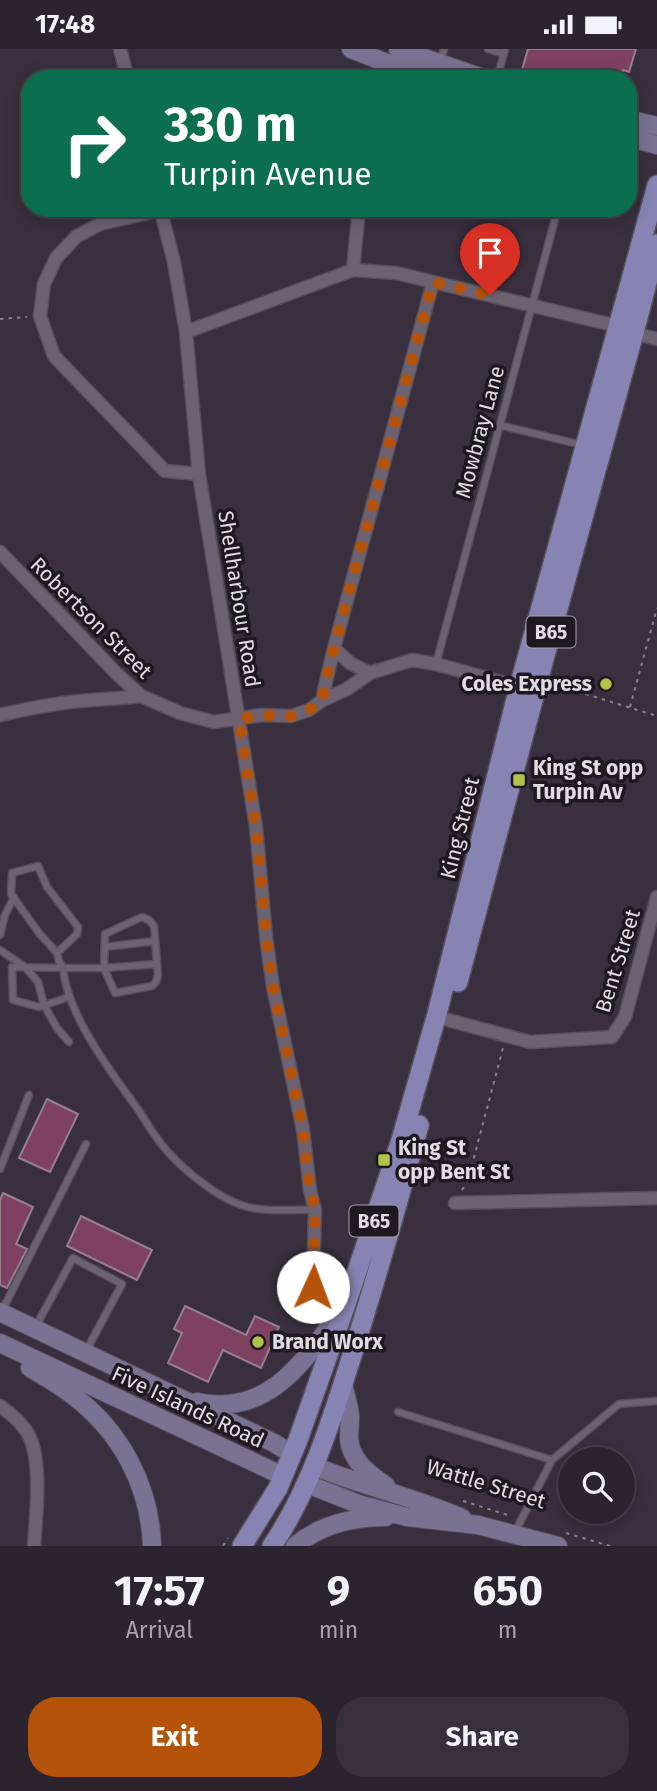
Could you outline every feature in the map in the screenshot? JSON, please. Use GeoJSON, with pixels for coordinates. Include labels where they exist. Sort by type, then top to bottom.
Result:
{"type":"FeatureCollection","features":[{"type":"Feature","properties":{"kind":"main road"},"geometry":{"type":"LineString","coordinates":[[351,49],[392,64],[439,64],[458,70]]}},
{"type":"Feature","properties":{"kind":"main road"},"geometry":{"type":"LineString","coordinates":[[637,121],[657,126]]}},
{"type":"Feature","properties":{"kind":"main road"},"geometry":{"type":"LineString","coordinates":[[637,139],[657,145]]}},
{"type":"Feature","properties":{"kind":"main road","name":"King Street"},"geometry":{"type":"LineString","coordinates":[[310,1475],[375,1283],[448,1020],[544,659],[626,330],[657,185]]}},
{"type":"Feature","properties":{"kind":"main road","name":"King Street"},"geometry":{"type":"LineString","coordinates":[[283,1476],[347,1301],[401,1140],[430,1039],[578,444],[606,369],[626,330],[657,244]]}},
{"type":"Feature","properties":{"kind":"main road"},"geometry":{"type":"LineString","coordinates":[[176,1397],[225,1405],[246,1402],[262,1394],[290,1375],[302,1363],[347,1301]]}},
{"type":"Feature","properties":{"kind":"main road","name":"Five Islands Road"},"geometry":{"type":"LineString","coordinates":[[1,1312],[274,1443]]}},
{"type":"Feature","properties":{"kind":"main road","name":"Five Islands Road"},"geometry":{"type":"LineString","coordinates":[[0,1343],[283,1476]]}},
{"type":"Feature","properties":{"kind":"main road"},"geometry":{"type":"LineString","coordinates":[[0,1349],[72,1394],[110,1431],[133,1466],[140,1483],[150,1516],[152,1546]]}},
{"type":"Feature","properties":{"kind":"main road"},"geometry":{"type":"LineString","coordinates":[[343,1383],[350,1414],[350,1444],[356,1459],[371,1475],[402,1495]]}},
{"type":"Feature","properties":{"kind":"main road","name":"Wattle Street"},"geometry":{"type":"LineString","coordinates":[[274,1443],[292,1454],[310,1475],[360,1505],[407,1517],[518,1527],[560,1539]]}},
{"type":"Feature","properties":{"kind":"main road","name":"Wattle Street"},"geometry":{"type":"LineString","coordinates":[[283,1476],[310,1475],[355,1482],[402,1495],[478,1525]]}},
{"type":"Feature","properties":{"kind":"main road","name":"B65"},"geometry":{"type":"LineString","coordinates":[[272,1546],[310,1475]]}},
{"type":"Feature","properties":{"kind":"main road","name":"B65"},"geometry":{"type":"LineString","coordinates":[[242,1546],[283,1476]]}},
{"type":"Feature","properties":{"kind":"main road"},"geometry":{"type":"LineString","coordinates":[[295,1546],[313,1533],[344,1521],[373,1517],[407,1517]]}},
{"type":"Feature","properties":{"kind":"street"},"geometry":{"type":"LineString","coordinates":[[120,49],[126,70]]}},
{"type":"Feature","properties":{"kind":"street"},"geometry":{"type":"LineString","coordinates":[[128,217],[100,224],[77,236],[56,258],[44,284],[40,316],[54,356],[165,471],[199,474]]}},
{"type":"Feature","properties":{"kind":"street","name":"Shellharbour Road"},"geometry":{"type":"LineString","coordinates":[[163,217],[186,332],[199,474],[256,827],[271,975],[303,1130],[315,1210],[313,1287]]}},
{"type":"Feature","properties":{"kind":"street"},"geometry":{"type":"LineString","coordinates":[[353,270],[358,217]]}},
{"type":"Feature","properties":{"kind":"street"},"geometry":{"type":"LineString","coordinates":[[186,332],[353,270],[396,273],[657,339]]}},
{"type":"Feature","properties":{"kind":"street"},"geometry":{"type":"LineString","coordinates":[[323,700],[334,648],[433,282]]}},
{"type":"Feature","properties":{"kind":"street","name":"Robertson Street"},"geometry":{"type":"LineString","coordinates":[[0,552],[141,696],[180,713],[214,722],[262,715],[291,716],[309,710],[370,673],[412,660],[519,687]]}},
{"type":"Feature","properties":{"kind":"street"},"geometry":{"type":"LineString","coordinates":[[334,648],[350,663],[370,673]]}},
{"type":"Feature","properties":{"kind":"street"},"geometry":{"type":"LineString","coordinates":[[519,687],[532,677],[544,659]]}},
{"type":"Feature","properties":{"kind":"street"},"geometry":{"type":"LineString","coordinates":[[0,715],[90,700],[141,696]]}},
{"type":"Feature","properties":{"kind":"street","name":"Bent Street"},"geometry":{"type":"LineString","coordinates":[[448,1020],[530,1042],[611,1037],[625,1017],[657,897]]}},
{"type":"Feature","properties":{"kind":"street"},"geometry":{"type":"LineString","coordinates":[[454,1203],[657,1198]]}},
{"type":"Feature","properties":{"kind":"street"},"geometry":{"type":"LineString","coordinates":[[0,1406],[23,1427],[34,1450],[37,1504],[34,1546]]}},
{"type":"Feature","properties":{"kind":"lane"},"geometry":{"type":"LineString","coordinates":[[488,49],[505,51],[500,70]]}},
{"type":"Feature","properties":{"kind":"lane","name":"Mowbray Lane"},"geometry":{"type":"LineString","coordinates":[[436,664],[555,217]]}},
{"type":"Feature","properties":{"kind":"lane"},"geometry":{"type":"LineString","coordinates":[[499,425],[578,444]]}},
{"type":"Feature","properties":{"kind":"lane"},"geometry":{"type":"LineString","coordinates":[[57,953],[77,934],[78,927],[47,887],[38,866],[12,873],[11,894],[57,953],[69,996],[102,1059],[166,1151],[219,1194],[240,1205],[315,1210]]}},
{"type":"Feature","properties":{"kind":"lane"},"geometry":{"type":"LineString","coordinates":[[0,935],[5,915],[14,897]]}},
{"type":"Feature","properties":{"kind":"lane"},"geometry":{"type":"LineString","coordinates":[[142,917],[149,920],[154,926],[158,975],[156,982],[152,986],[115,993],[104,968],[105,947],[105,934],[142,917]]}},
{"type":"Feature","properties":{"kind":"lane"},"geometry":{"type":"LineString","coordinates":[[105,947],[155,941]]}},
{"type":"Feature","properties":{"kind":"lane"},"geometry":{"type":"LineString","coordinates":[[0,950],[25,967],[38,982],[44,1005],[57,1028],[69,1042]]}},
{"type":"Feature","properties":{"kind":"lane"},"geometry":{"type":"LineString","coordinates":[[69,996],[39,1007],[13,1000],[12,967],[104,968],[157,964]]}},
{"type":"Feature","properties":{"kind":"lane"},"geometry":{"type":"LineString","coordinates":[[0,1169],[29,1094]]}},
{"type":"Feature","properties":{"kind":"lane"},"geometry":{"type":"LineString","coordinates":[[1,1312],[86,1144]]}},
{"type":"Feature","properties":{"kind":"lane"},"geometry":{"type":"LineString","coordinates":[[35,1329],[73,1258],[122,1284],[85,1353]]}},
{"type":"Feature","properties":{"kind":"lane"},"geometry":{"type":"LineString","coordinates":[[518,1527],[552,1460],[619,1404],[657,1401]]}},
{"type":"Feature","properties":{"kind":"lane"},"geometry":{"type":"LineString","coordinates":[[398,1412],[552,1460]]}},
{"type":"Feature","properties":{"kind":"path"},"geometry":{"type":"LineString","coordinates":[[0,319],[40,316]]}},
{"type":"Feature","properties":{"kind":"path"},"geometry":{"type":"LineString","coordinates":[[630,708],[657,608]]}},
{"type":"Feature","properties":{"kind":"path"},"geometry":{"type":"LineString","coordinates":[[548,683],[657,716]]}},
{"type":"Feature","properties":{"kind":"path"},"geometry":{"type":"LineString","coordinates":[[454,1203],[468,1180],[506,1037]]}},
{"type":"Feature","properties":{"kind":"path","name":"Wattle Street"},"geometry":{"type":"LineString","coordinates":[[457,1500],[518,1527]]}},
{"type":"Feature","properties":{"kind":"path","name":"Wattle Street"},"geometry":{"type":"LineString","coordinates":[[560,1539],[610,1546]]}},
{"type":"Feature","properties":{"kind":"building"},"geometry":{"type":"Polygon","coordinates":[[[528,49],[636,49],[630,70],[522,70],[528,49]]]}},
{"type":"Feature","properties":{"kind":"building"},"geometry":{"type":"Polygon","coordinates":[[[47,1099],[78,1114],[50,1172],[19,1158],[47,1099]]]}},
{"type":"Feature","properties":{"kind":"building"},"geometry":{"type":"Polygon","coordinates":[[[3,1193],[33,1207],[16,1244],[27,1249],[7,1288],[0,1285],[0,1200],[3,1193]]]}},
{"type":"Feature","properties":{"kind":"building"},"geometry":{"type":"Polygon","coordinates":[[[81,1216],[152,1250],[137,1280],[67,1246],[81,1216]]]}},
{"type":"Feature","properties":{"kind":"building"},"geometry":{"type":"Polygon","coordinates":[[[185,1306],[246,1335],[255,1316],[279,1327],[261,1368],[223,1350],[208,1382],[168,1363],[182,1333],[174,1329],[185,1306]]]}},
{"type":"Feature","properties":{"kind":"place","name":"Coles Express"},"geometry":{"type":"Point","coordinates":[606,684]}},
{"type":"Feature","properties":{"kind":"place","name":"King St opp Turpin Av"},"geometry":{"type":"Point","coordinates":[519,780]}},
{"type":"Feature","properties":{"kind":"place","name":"King St opp Bent St"},"geometry":{"type":"Point","coordinates":[384,1160]}},
{"type":"Feature","properties":{"kind":"place","name":"Brand Worx"},"geometry":{"type":"Point","coordinates":[258,1342]}},
{"type":"Feature","properties":{"kind":"route"},"geometry":{"type":"LineString","coordinates":[[313,1287],[315,1210],[310,1191],[303,1130],[273,987],[256,827],[239,719],[262,715],[291,716],[309,710],[323,700],[334,648],[433,282],[490,295]]}}]}
